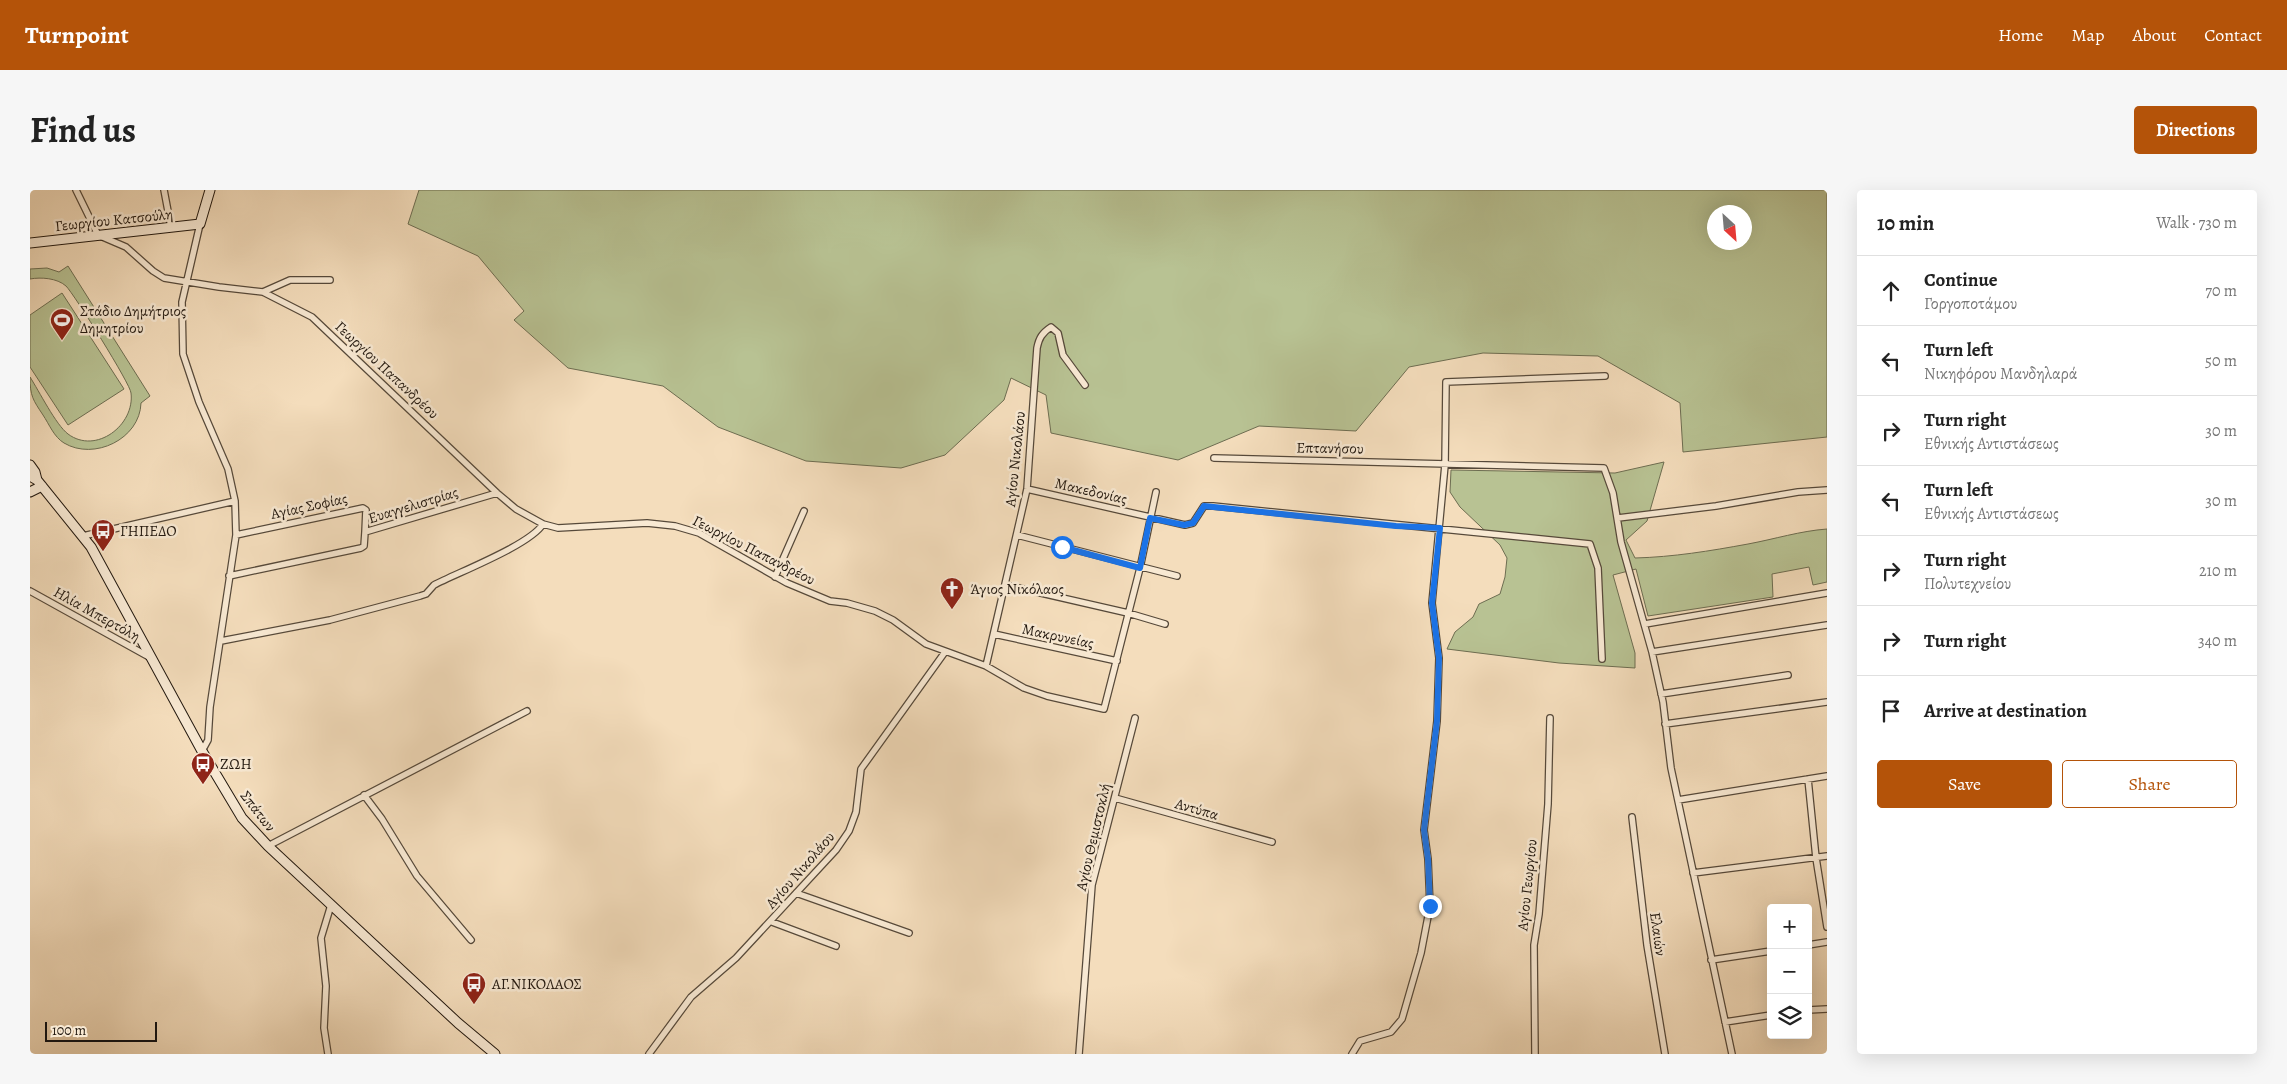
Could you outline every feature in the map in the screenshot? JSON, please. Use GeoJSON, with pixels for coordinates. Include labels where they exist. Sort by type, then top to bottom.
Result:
{"type":"FeatureCollection","features":[{"type":"Feature","properties":{"kind":"main road"},"geometry":{"type":"LineString","coordinates":[[200,224],[210,190]]}},
{"type":"Feature","properties":{"kind":"main road","name":"Γεωργίου Κατσούλη"},"geometry":{"type":"LineString","coordinates":[[30,243],[200,224]]}},
{"type":"Feature","properties":{"kind":"main road","name":"Σπάτων"},"geometry":{"type":"LineString","coordinates":[[30,465],[35,472],[35,481],[83,536],[202,751],[242,818],[268,846],[331,905],[458,1023],[495,1054]]}},
{"type":"Feature","properties":{"kind":"main road"},"geometry":{"type":"LineString","coordinates":[[30,492],[35,481]]}},
{"type":"Feature","properties":{"kind":"street"},"geometry":{"type":"LineString","coordinates":[[76,190],[98,235]]}},
{"type":"Feature","properties":{"kind":"street"},"geometry":{"type":"LineString","coordinates":[[164,190],[171,227]]}},
{"type":"Feature","properties":{"kind":"street"},"geometry":{"type":"LineString","coordinates":[[200,224],[182,302],[183,354],[199,402],[228,469],[235,501],[236,535],[210,707],[208,740],[202,751]]}},
{"type":"Feature","properties":{"kind":"street","name":"Γεωργίου Παπανδρέου"},"geometry":{"type":"LineString","coordinates":[[98,235],[126,247],[159,274],[186,282],[263,292],[312,317],[497,493],[516,509],[543,524],[567,528],[647,523],[675,526],[699,533],[775,577],[830,601],[847,603],[875,612],[893,620],[926,644],[986,666],[1024,688],[1047,696],[1104,709],[1117,661]]}},
{"type":"Feature","properties":{"kind":"street"},"geometry":{"type":"LineString","coordinates":[[263,292],[290,280],[330,280]]}},
{"type":"Feature","properties":{"kind":"street","name":"Αγίου Νικολάου"},"geometry":{"type":"LineString","coordinates":[[986,666],[1027,489],[1037,348],[1042,334],[1046,330],[1051,327],[1058,333],[1063,355],[1085,385]]}},
{"type":"Feature","properties":{"kind":"street"},"geometry":{"type":"LineString","coordinates":[[1352,1054],[1360,1041],[1390,1032],[1402,1019],[1421,953],[1430,906],[1428,859],[1424,830],[1437,721],[1439,658],[1432,603],[1445,465],[1446,382],[1605,376]]}},
{"type":"Feature","properties":{"kind":"street","name":"Επτανήσου"},"geometry":{"type":"LineString","coordinates":[[1214,458],[1604,468],[1618,518]]}},
{"type":"Feature","properties":{"kind":"street","name":"Μακεδονίας"},"geometry":{"type":"LineString","coordinates":[[1027,489],[1184,525],[1193,523],[1204,506],[1396,526],[1440,528]]}},
{"type":"Feature","properties":{"kind":"street"},"geometry":{"type":"LineString","coordinates":[[1732,1054],[1678,800],[1661,694],[1645,624],[1621,542],[1618,518],[1716,506],[1798,492],[1827,490]]}},
{"type":"Feature","properties":{"kind":"street"},"geometry":{"type":"LineString","coordinates":[[1117,661],[1156,492]]}},
{"type":"Feature","properties":{"kind":"street","name":"Ευαγγελιστρίας"},"geometry":{"type":"LineString","coordinates":[[230,576],[361,548],[364,546],[365,532],[497,493]]}},
{"type":"Feature","properties":{"kind":"street"},"geometry":{"type":"LineString","coordinates":[[83,536],[235,501]]}},
{"type":"Feature","properties":{"kind":"street","name":"Αγίας Σοφίας"},"geometry":{"type":"LineString","coordinates":[[236,535],[363,508],[366,510],[365,532]]}},
{"type":"Feature","properties":{"kind":"street"},"geometry":{"type":"LineString","coordinates":[[775,577],[804,511]]}},
{"type":"Feature","properties":{"kind":"street"},"geometry":{"type":"LineString","coordinates":[[220,641],[330,620],[426,594],[434,585],[521,543],[538,532],[543,524]]}},
{"type":"Feature","properties":{"kind":"street"},"geometry":{"type":"LineString","coordinates":[[1440,528],[1590,544],[1598,568],[1602,659]]}},
{"type":"Feature","properties":{"kind":"street"},"geometry":{"type":"LineString","coordinates":[[1017,535],[1177,576]]}},
{"type":"Feature","properties":{"kind":"street"},"geometry":{"type":"LineString","coordinates":[[1006,585],[1128,613],[1165,624]]}},
{"type":"Feature","properties":{"kind":"street","name":"Ηλία Μπερτόλη"},"geometry":{"type":"LineString","coordinates":[[30,591],[152,658]]}},
{"type":"Feature","properties":{"kind":"street"},"geometry":{"type":"LineString","coordinates":[[1645,624],[1827,593]]}},
{"type":"Feature","properties":{"kind":"street"},"geometry":{"type":"LineString","coordinates":[[1652,652],[1827,625]]}},
{"type":"Feature","properties":{"kind":"street","name":"Μακρυνείας"},"geometry":{"type":"LineString","coordinates":[[994,634],[1117,661]]}},
{"type":"Feature","properties":{"kind":"street","name":"Αγίου Νικολάου"},"geometry":{"type":"LineString","coordinates":[[649,1054],[691,996],[736,958],[772,922],[836,850],[849,831],[856,812],[861,768],[945,652]]}},
{"type":"Feature","properties":{"kind":"street"},"geometry":{"type":"LineString","coordinates":[[1661,694],[1788,675]]}},
{"type":"Feature","properties":{"kind":"street"},"geometry":{"type":"LineString","coordinates":[[1665,724],[1827,702]]}},
{"type":"Feature","properties":{"kind":"street"},"geometry":{"type":"LineString","coordinates":[[268,846],[527,711]]}},
{"type":"Feature","properties":{"kind":"street","name":"Αγίου Θεμιστοκλή"},"geometry":{"type":"LineString","coordinates":[[1078,1054],[1092,885],[1135,718]]}},
{"type":"Feature","properties":{"kind":"street","name":"Αγίου Γεωργίου"},"geometry":{"type":"LineString","coordinates":[[1535,1054],[1534,945],[1548,804],[1550,718]]}},
{"type":"Feature","properties":{"kind":"street"},"geometry":{"type":"LineString","coordinates":[[1678,800],[1827,776]]}},
{"type":"Feature","properties":{"kind":"street"},"geometry":{"type":"LineString","coordinates":[[1808,779],[1816,858],[1827,927]]}},
{"type":"Feature","properties":{"kind":"street"},"geometry":{"type":"LineString","coordinates":[[364,795],[382,819],[417,876],[471,940]]}},
{"type":"Feature","properties":{"kind":"street","name":"Αντύπα"},"geometry":{"type":"LineString","coordinates":[[1115,798],[1272,842]]}},
{"type":"Feature","properties":{"kind":"street","name":"Ελαιών"},"geometry":{"type":"LineString","coordinates":[[1632,817],[1647,945],[1665,1054]]}},
{"type":"Feature","properties":{"kind":"street"},"geometry":{"type":"LineString","coordinates":[[1693,873],[1827,856]]}},
{"type":"Feature","properties":{"kind":"street"},"geometry":{"type":"LineString","coordinates":[[796,893],[909,933]]}},
{"type":"Feature","properties":{"kind":"street"},"geometry":{"type":"LineString","coordinates":[[328,1054],[324,1028],[326,986],[321,938],[331,905]]}},
{"type":"Feature","properties":{"kind":"street"},"geometry":{"type":"LineString","coordinates":[[772,922],[836,946]]}},
{"type":"Feature","properties":{"kind":"street"},"geometry":{"type":"LineString","coordinates":[[1812,944],[1827,942]]}},
{"type":"Feature","properties":{"kind":"street"},"geometry":{"type":"LineString","coordinates":[[1711,960],[1767,952]]}},
{"type":"Feature","properties":{"kind":"street"},"geometry":{"type":"LineString","coordinates":[[1812,1010],[1827,1009]]}},
{"type":"Feature","properties":{"kind":"street"},"geometry":{"type":"LineString","coordinates":[[1725,1022],[1767,1016]]}},
{"type":"Feature","properties":{"kind":"green space"},"geometry":{"type":"Polygon","coordinates":[[[419,190],[1827,190],[1827,437],[1683,452],[1680,403],[1598,356],[1483,353],[1409,367],[1356,431],[1259,426],[1178,460],[1051,433],[1046,395],[1011,378],[1004,400],[945,455],[901,468],[806,461],[718,427],[663,386],[568,368],[514,320],[524,311],[478,256],[408,224],[419,190]]]}},
{"type":"Feature","properties":{"kind":"green space"},"geometry":{"type":"Polygon","coordinates":[[[68,266],[150,396],[141,403],[139,416],[133,427],[124,436],[101,448],[76,448],[60,440],[33,398],[31,389],[30,377],[63,430],[79,440],[101,439],[111,433],[120,426],[127,416],[131,405],[129,386],[90,321],[66,286],[58,281],[49,279],[30,279],[30,269],[47,268],[59,272],[68,266]]]}},
{"type":"Feature","properties":{"kind":"green space","name":"Στάδιο Δημήτριος Δημητρίου"},"geometry":{"type":"Polygon","coordinates":[[[62,293],[124,389],[68,425],[30,367],[30,315],[62,293]]]}},
{"type":"Feature","properties":{"kind":"green space"},"geometry":{"type":"Polygon","coordinates":[[[1664,462],[1647,521],[1626,540],[1635,558],[1706,551],[1807,531],[1827,529],[1827,582],[1813,585],[1809,567],[1772,574],[1773,597],[1648,616],[1636,569],[1613,575],[1635,653],[1635,668],[1559,663],[1447,649],[1455,632],[1473,617],[1479,604],[1500,594],[1505,577],[1507,558],[1500,545],[1460,507],[1450,492],[1451,470],[1615,473],[1664,462]]]}},
{"type":"Feature","properties":{"kind":"place","name":"Στάδιο Δημήτριος Δημητρίου"},"geometry":{"type":"Point","coordinates":[62,341]}},
{"type":"Feature","properties":{"kind":"place","name":"ΓΗΠΕΔΟ"},"geometry":{"type":"Point","coordinates":[103,552]}},
{"type":"Feature","properties":{"kind":"place","name":"Άγιος Νικόλαος"},"geometry":{"type":"Point","coordinates":[952,610]}},
{"type":"Feature","properties":{"kind":"place","name":"ΖΩΗ"},"geometry":{"type":"Point","coordinates":[203,785]}},
{"type":"Feature","properties":{"kind":"place","name":"ΑΓ.ΝΙΚΟΛΑΟΣ"},"geometry":{"type":"Point","coordinates":[474,1005]}},
{"type":"Feature","properties":{"kind":"route"},"geometry":{"type":"LineString","coordinates":[[1062,547],[1140,568],[1150,518],[1184,525],[1193,523],[1204,506],[1278,512],[1396,526],[1440,528],[1432,603],[1439,658],[1437,721],[1424,830],[1428,859],[1430,906]]}}]}
